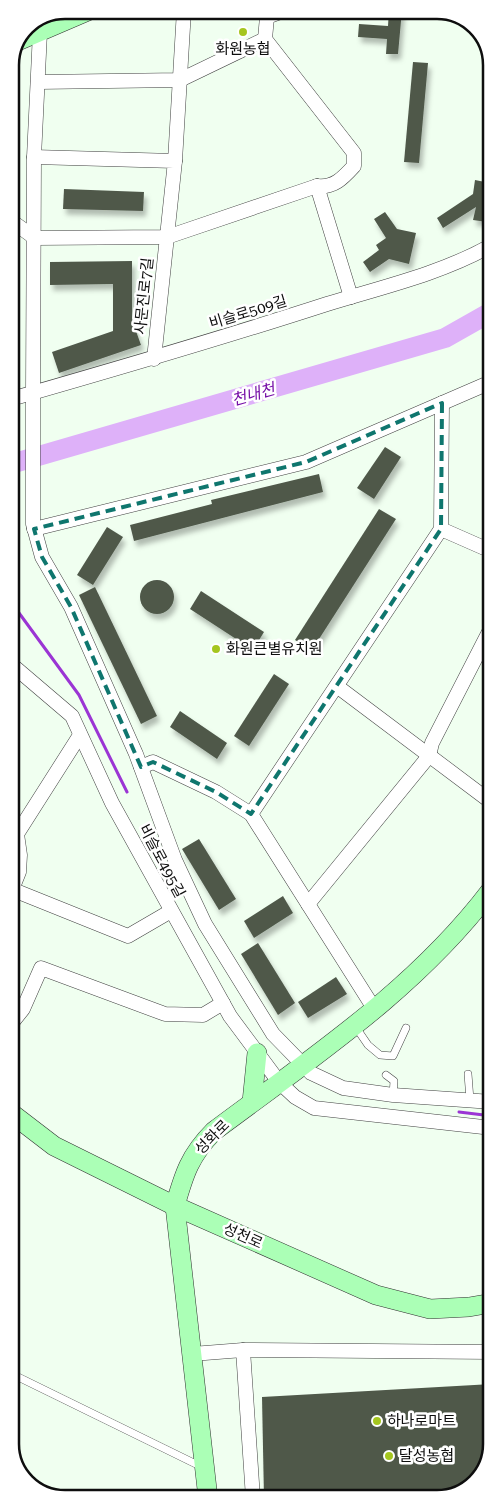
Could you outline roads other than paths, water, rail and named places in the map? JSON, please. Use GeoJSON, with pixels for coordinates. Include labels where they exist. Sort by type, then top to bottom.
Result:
{"type":"FeatureCollection","features":[{"type":"Feature","properties":{"kind":"main road"},"geometry":{"type":"LineString","coordinates":[[29,36],[70,19]]}},
{"type":"Feature","properties":{"kind":"main road","name":"성화로"},"geometry":{"type":"LineString","coordinates":[[207,1490],[175,1206],[186,1167],[194,1153],[214,1131],[375,1010],[425,966],[483,900]]}},
{"type":"Feature","properties":{"kind":"main road"},"geometry":{"type":"LineString","coordinates":[[252,1102],[257,1053]]}},
{"type":"Feature","properties":{"kind":"main road","name":"성천로"},"geometry":{"type":"LineString","coordinates":[[19,1119],[54,1146],[175,1206],[376,1295],[430,1308],[469,1307],[483,1305]]}},
{"type":"Feature","properties":{"kind":"street","name":"사문진로7길"},"geometry":{"type":"LineString","coordinates":[[154,359],[175,161],[183,19]]}},
{"type":"Feature","properties":{"kind":"street"},"geometry":{"type":"LineString","coordinates":[[19,226],[35,238],[167,237],[317,186],[328,187],[341,180],[354,166],[354,153],[265,39],[265,19]]}},
{"type":"Feature","properties":{"kind":"street"},"geometry":{"type":"LineString","coordinates":[[40,32],[34,157],[33,397],[34,526],[42,557],[71,607],[141,767],[174,860],[205,924],[273,1034],[302,1065],[323,1080],[352,1090],[483,1101]]}},
{"type":"Feature","properties":{"kind":"street"},"geometry":{"type":"LineString","coordinates":[[38,82],[180,80],[265,39]]}},
{"type":"Feature","properties":{"kind":"street"},"geometry":{"type":"LineString","coordinates":[[34,157],[175,161]]}},
{"type":"Feature","properties":{"kind":"street"},"geometry":{"type":"LineString","coordinates":[[317,186],[351,297]]}},
{"type":"Feature","properties":{"kind":"street","name":"비슬로509길"},"geometry":{"type":"LineString","coordinates":[[19,398],[33,397],[462,262],[483,250]]}},
{"type":"Feature","properties":{"kind":"street"},"geometry":{"type":"LineString","coordinates":[[34,526],[306,462],[483,385]]}},
{"type":"Feature","properties":{"kind":"street"},"geometry":{"type":"LineString","coordinates":[[251,814],[338,687],[441,529],[442,403]]}},
{"type":"Feature","properties":{"kind":"street"},"geometry":{"type":"LineString","coordinates":[[441,529],[483,547]]}},
{"type":"Feature","properties":{"kind":"street"},"geometry":{"type":"LineString","coordinates":[[308,904],[429,756],[432,743],[483,644]]}},
{"type":"Feature","properties":{"kind":"street","name":"비슬로495길"},"geometry":{"type":"LineString","coordinates":[[19,671],[72,716],[112,802],[223,1003],[257,1053],[279,1082],[295,1098],[314,1108],[483,1127]]}},
{"type":"Feature","properties":{"kind":"street"},"geometry":{"type":"LineString","coordinates":[[338,687],[483,796]]}},
{"type":"Feature","properties":{"kind":"street"},"geometry":{"type":"LineString","coordinates":[[19,831],[80,735]]}},
{"type":"Feature","properties":{"kind":"street"},"geometry":{"type":"LineString","coordinates":[[141,767],[153,762],[216,792],[251,814],[375,1010]]}},
{"type":"Feature","properties":{"kind":"street"},"geometry":{"type":"LineString","coordinates":[[19,849],[19,872]]}},
{"type":"Feature","properties":{"kind":"street"},"geometry":{"type":"LineString","coordinates":[[19,893],[128,936],[171,911]]}},
{"type":"Feature","properties":{"kind":"street"},"geometry":{"type":"LineString","coordinates":[[19,1014],[23,1009],[40,968],[165,1014],[203,1015],[223,1003]]}},
{"type":"Feature","properties":{"kind":"street"},"geometry":{"type":"LineString","coordinates":[[349,1113],[352,1090]]}},
{"type":"Feature","properties":{"kind":"street"},"geometry":{"type":"LineString","coordinates":[[192,1354],[243,1350],[483,1352]]}},
{"type":"Feature","properties":{"kind":"street"},"geometry":{"type":"LineString","coordinates":[[243,1350],[252,1490]]}},
{"type":"Feature","properties":{"kind":"lane"},"geometry":{"type":"LineString","coordinates":[[354,1026],[368,1045],[380,1056],[393,1056],[406,1028]]}},
{"type":"Feature","properties":{"kind":"lane"},"geometry":{"type":"LineString","coordinates":[[386,1074],[394,1082],[393,1095]]}},
{"type":"Feature","properties":{"kind":"lane"},"geometry":{"type":"LineString","coordinates":[[468,1074],[470,1100]]}},
{"type":"Feature","properties":{"kind":"lane"},"geometry":{"type":"LineString","coordinates":[[19,1377],[205,1469]]}},
{"type":"Feature","properties":{"kind":"waterway","name":"천내천"},"geometry":{"type":"LineString","coordinates":[[19,462],[445,338],[483,317]]}},
{"type":"Feature","properties":{"kind":"waterway"},"geometry":{"type":"LineString","coordinates":[[19,613],[79,695],[127,792]]}},
{"type":"Feature","properties":{"kind":"waterway"},"geometry":{"type":"LineString","coordinates":[[459,1112],[483,1115]]}},
{"type":"Feature","properties":{"kind":"place","name":"화원농협"},"geometry":{"type":"Point","coordinates":[243,32]}},
{"type":"Feature","properties":{"kind":"place","name":"화원큰별유치원"},"geometry":{"type":"Point","coordinates":[216,649]}},
{"type":"Feature","properties":{"kind":"place","name":"하나로마트"},"geometry":{"type":"Point","coordinates":[377,1421]}},
{"type":"Feature","properties":{"kind":"place","name":"달성농협"},"geometry":{"type":"Point","coordinates":[389,1456]}}]}
